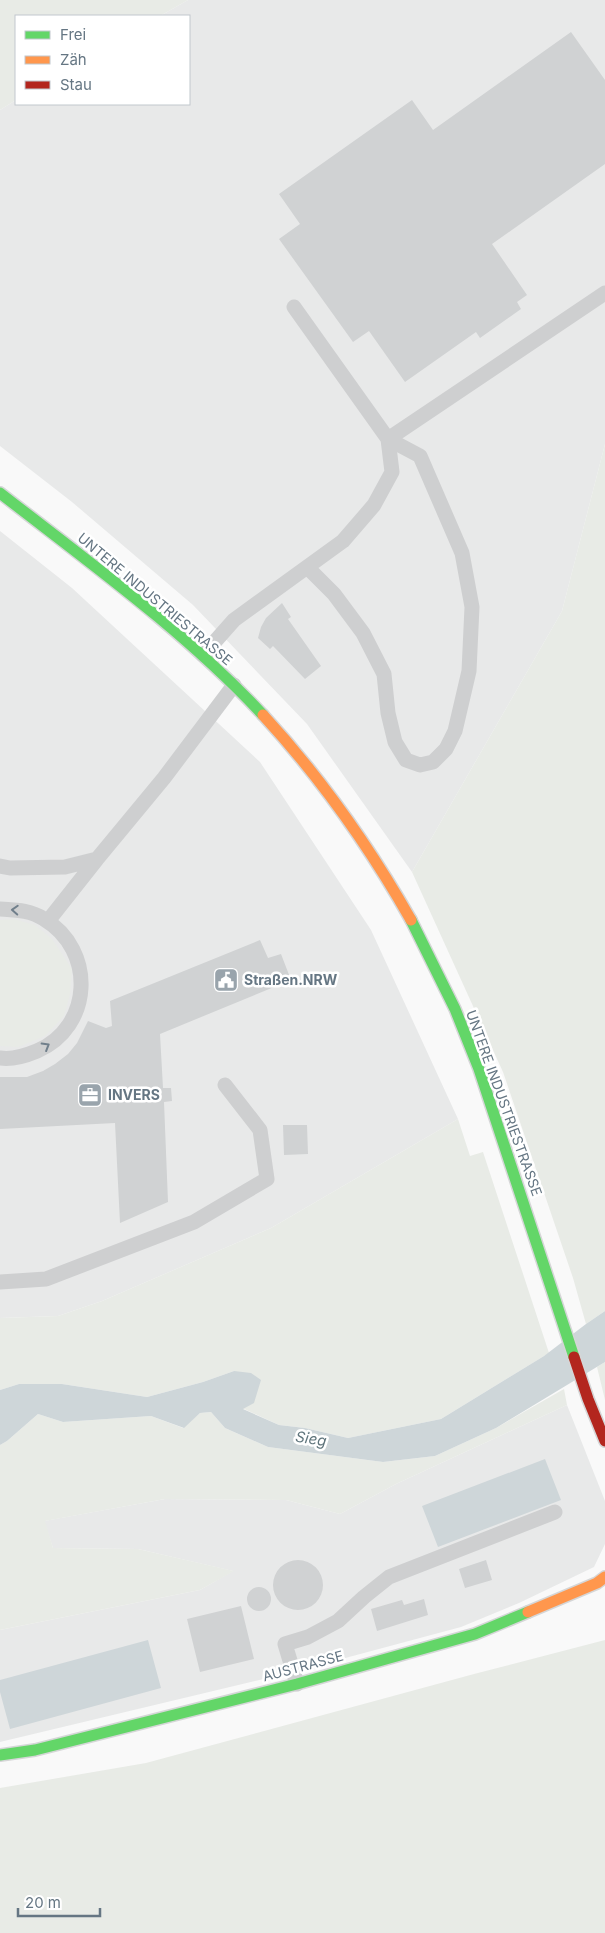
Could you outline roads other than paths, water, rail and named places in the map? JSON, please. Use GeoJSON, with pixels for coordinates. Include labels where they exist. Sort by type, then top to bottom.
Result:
{"type":"FeatureCollection","features":[{"type":"Feature","properties":{"kind":"street","name":"UNTERE INDUSTRIESTRASSE"},"geometry":{"type":"LineString","coordinates":[[0,493],[203,655],[234,685],[286,740],[317,778],[398,896],[445,987],[472,1050],[588,1398],[605,1440]]}},
{"type":"Feature","properties":{"kind":"street","name":"AUSTRASSE"},"geometry":{"type":"LineString","coordinates":[[0,1756],[35,1750],[297,1684],[475,1634],[597,1583],[605,1577]]}},
{"type":"Feature","properties":{"kind":"lane"},"geometry":{"type":"LineString","coordinates":[[388,439],[605,293]]}},
{"type":"Feature","properties":{"kind":"lane"},"geometry":{"type":"LineString","coordinates":[[294,307],[388,439],[420,456],[462,553],[472,607],[469,671],[455,731],[446,749],[433,762],[420,765],[406,760],[398,748],[388,712],[384,674],[363,633],[334,594],[307,567]]}},
{"type":"Feature","properties":{"kind":"lane"},"geometry":{"type":"LineString","coordinates":[[203,655],[234,620],[343,541],[374,505],[392,472],[388,439]]}},
{"type":"Feature","properties":{"kind":"lane"},"geometry":{"type":"LineString","coordinates":[[48,921],[164,778],[234,685]]}},
{"type":"Feature","properties":{"kind":"lane"},"geometry":{"type":"LineString","coordinates":[[0,866],[10,868],[65,867],[97,859]]}},
{"type":"Feature","properties":{"kind":"lane"},"geometry":{"type":"LineString","coordinates":[[0,909],[23,910],[48,921],[60,931],[75,953],[82,978],[79,1005],[67,1029],[49,1046],[23,1057],[0,1058]]}},
{"type":"Feature","properties":{"kind":"lane"},"geometry":{"type":"LineString","coordinates":[[0,1282],[46,1280],[194,1222],[267,1179],[260,1130],[226,1085]]}},
{"type":"Feature","properties":{"kind":"lane"},"geometry":{"type":"LineString","coordinates":[[297,1684],[285,1644],[308,1637],[338,1621],[389,1577],[555,1512]]}},
{"type":"Feature","properties":{"kind":"water","name":"Sieg"},"geometry":{"type":"Polygon","coordinates":[[[605,1311],[605,1362],[496,1428],[435,1456],[383,1462],[268,1447],[225,1428],[211,1412],[200,1413],[184,1428],[151,1416],[63,1422],[38,1414],[0,1445],[0,1390],[19,1384],[62,1384],[147,1397],[203,1382],[234,1371],[251,1373],[261,1380],[254,1403],[243,1409],[279,1425],[305,1428],[348,1438],[441,1419],[544,1356],[605,1311]]]}},
{"type":"Feature","properties":{"kind":"water"},"geometry":{"type":"Polygon","coordinates":[[[545,1459],[561,1500],[438,1547],[422,1506],[545,1459]]]}},
{"type":"Feature","properties":{"kind":"water"},"geometry":{"type":"Polygon","coordinates":[[[148,1640],[161,1688],[10,1729],[0,1692],[0,1680],[148,1640]]]}},
{"type":"Feature","properties":{"kind":"place","name":"Straßen.NRW"},"geometry":{"type":"Point","coordinates":[226,980]}},
{"type":"Feature","properties":{"kind":"place","name":"INVERS"},"geometry":{"type":"Point","coordinates":[90,1095]}}]}
